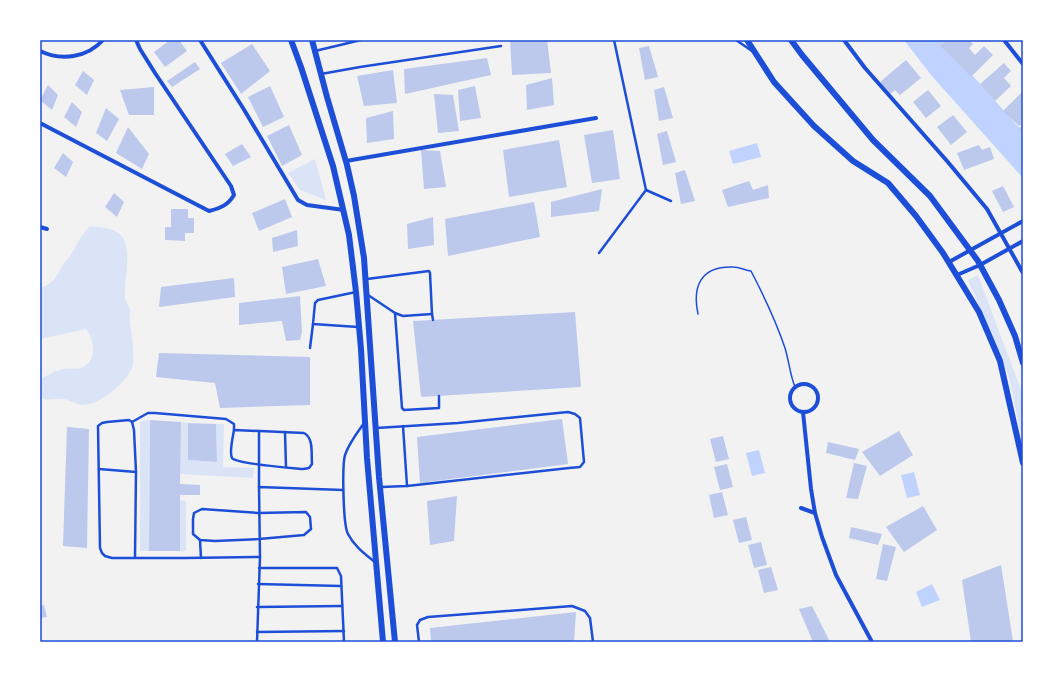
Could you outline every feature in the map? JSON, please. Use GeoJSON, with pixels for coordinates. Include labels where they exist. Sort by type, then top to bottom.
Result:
{"type":"FeatureCollection","features":[{"type":"Feature","properties":{"kind":"main road"},"geometry":{"type":"LineString","coordinates":[[291,40],[302,66],[333,166],[344,210],[356,292],[383,642]]}},
{"type":"Feature","properties":{"kind":"main road"},"geometry":{"type":"LineString","coordinates":[[312,40],[320,74],[346,161],[354,196],[366,279],[376,428],[395,642]]}},
{"type":"Feature","properties":{"kind":"main road"},"geometry":{"type":"LineString","coordinates":[[747,40],[774,82],[814,126],[853,161],[888,183],[916,216],[949,262],[979,312],[1000,361],[1023,463]]}},
{"type":"Feature","properties":{"kind":"main road"},"geometry":{"type":"LineString","coordinates":[[791,40],[873,140],[930,196],[970,251],[980,265],[999,300],[1015,336],[1023,363]]}},
{"type":"Feature","properties":{"kind":"street"},"geometry":{"type":"LineString","coordinates":[[40,51],[61,57],[84,54],[103,40]]}},
{"type":"Feature","properties":{"kind":"street"},"geometry":{"type":"LineString","coordinates":[[40,123],[209,211],[220,208],[230,202],[234,195],[231,186],[155,73],[136,40]]}},
{"type":"Feature","properties":{"kind":"street"},"geometry":{"type":"LineString","coordinates":[[200,40],[244,108],[298,200],[307,205],[344,210]]}},
{"type":"Feature","properties":{"kind":"street"},"geometry":{"type":"LineString","coordinates":[[844,40],[865,68],[987,209],[1023,273]]}},
{"type":"Feature","properties":{"kind":"street"},"geometry":{"type":"LineString","coordinates":[[1004,40],[1023,64]]}},
{"type":"Feature","properties":{"kind":"street"},"geometry":{"type":"LineString","coordinates":[[346,161],[596,118]]}},
{"type":"Feature","properties":{"kind":"street"},"geometry":{"type":"LineString","coordinates":[[949,262],[1023,222]]}},
{"type":"Feature","properties":{"kind":"street"},"geometry":{"type":"LineString","coordinates":[[40,227],[47,229]]}},
{"type":"Feature","properties":{"kind":"street"},"geometry":{"type":"LineString","coordinates":[[957,275],[1010,250],[1023,241]]}},
{"type":"Feature","properties":{"kind":"street"},"geometry":{"type":"LineString","coordinates":[[808,384],[815,389],[818,398],[812,410],[804,412],[792,405],[790,396],[795,388],[799,385],[808,384]]}},
{"type":"Feature","properties":{"kind":"street"},"geometry":{"type":"LineString","coordinates":[[804,412],[815,513],[822,537],[836,575],[872,642]]}},
{"type":"Feature","properties":{"kind":"street"},"geometry":{"type":"LineString","coordinates":[[801,508],[815,513]]}},
{"type":"Feature","properties":{"kind":"lane"},"geometry":{"type":"LineString","coordinates":[[314,52],[361,40]]}},
{"type":"Feature","properties":{"kind":"lane"},"geometry":{"type":"LineString","coordinates":[[599,253],[646,190],[615,40]]}},
{"type":"Feature","properties":{"kind":"lane"},"geometry":{"type":"LineString","coordinates":[[736,40],[756,54]]}},
{"type":"Feature","properties":{"kind":"lane"},"geometry":{"type":"LineString","coordinates":[[320,74],[501,46]]}},
{"type":"Feature","properties":{"kind":"lane"},"geometry":{"type":"LineString","coordinates":[[646,190],[671,201]]}},
{"type":"Feature","properties":{"kind":"lane"},"geometry":{"type":"LineString","coordinates":[[366,279],[429,271],[433,320]]}},
{"type":"Feature","properties":{"kind":"lane"},"geometry":{"type":"LineString","coordinates":[[310,348],[316,303],[318,300],[356,292]]}},
{"type":"Feature","properties":{"kind":"lane"},"geometry":{"type":"LineString","coordinates":[[367,295],[395,313],[403,316],[432,314]]}},
{"type":"Feature","properties":{"kind":"lane"},"geometry":{"type":"LineString","coordinates":[[395,313],[402,408],[404,410],[439,408],[439,396]]}},
{"type":"Feature","properties":{"kind":"lane"},"geometry":{"type":"LineString","coordinates":[[313,324],[359,327]]}},
{"type":"Feature","properties":{"kind":"lane"},"geometry":{"type":"LineString","coordinates":[[376,428],[568,412],[576,414],[580,418],[584,462],[580,466],[569,468],[381,488]]}},
{"type":"Feature","properties":{"kind":"lane"},"geometry":{"type":"LineString","coordinates":[[234,430],[259,432],[304,432],[310,439],[312,464],[309,468],[303,469],[259,464],[232,458],[231,453],[234,424],[226,420],[148,413],[132,422],[129,420],[107,422],[98,426],[100,548],[105,556],[112,558],[260,557]]}},
{"type":"Feature","properties":{"kind":"lane"},"geometry":{"type":"LineString","coordinates":[[365,421],[344,456],[343,490],[346,533],[355,546],[376,563]]}},
{"type":"Feature","properties":{"kind":"lane"},"geometry":{"type":"LineString","coordinates":[[132,422],[134,430],[136,472],[135,558]]}},
{"type":"Feature","properties":{"kind":"lane"},"geometry":{"type":"LineString","coordinates":[[403,426],[407,486]]}},
{"type":"Feature","properties":{"kind":"lane"},"geometry":{"type":"LineString","coordinates":[[257,642],[257,607],[260,557],[258,513],[259,432]]}},
{"type":"Feature","properties":{"kind":"lane"},"geometry":{"type":"LineString","coordinates":[[285,432],[286,467]]}},
{"type":"Feature","properties":{"kind":"lane"},"geometry":{"type":"LineString","coordinates":[[99,469],[136,472]]}},
{"type":"Feature","properties":{"kind":"lane"},"geometry":{"type":"LineString","coordinates":[[259,487],[343,490]]}},
{"type":"Feature","properties":{"kind":"lane"},"geometry":{"type":"LineString","coordinates":[[202,509],[258,513],[306,512],[310,517],[311,529],[304,535],[259,539],[215,541],[200,540],[193,534],[194,513],[202,509]]}},
{"type":"Feature","properties":{"kind":"lane"},"geometry":{"type":"LineString","coordinates":[[200,540],[201,558]]}},
{"type":"Feature","properties":{"kind":"lane"},"geometry":{"type":"LineString","coordinates":[[259,568],[334,567],[339,570],[341,576],[344,642]]}},
{"type":"Feature","properties":{"kind":"lane"},"geometry":{"type":"LineString","coordinates":[[258,584],[341,586]]}},
{"type":"Feature","properties":{"kind":"lane"},"geometry":{"type":"LineString","coordinates":[[257,607],[342,606]]}},
{"type":"Feature","properties":{"kind":"lane"},"geometry":{"type":"LineString","coordinates":[[419,642],[417,625],[420,620],[428,617],[572,606],[585,611],[590,618],[593,642]]}},
{"type":"Feature","properties":{"kind":"lane"},"geometry":{"type":"LineString","coordinates":[[257,632],[344,631]]}},
{"type":"Feature","properties":{"kind":"path"},"geometry":{"type":"LineString","coordinates":[[698,314],[695,300],[697,289],[702,279],[710,271],[734,267],[751,271],[769,305],[780,334],[795,388]]}},
{"type":"Feature","properties":{"kind":"shaded area"},"geometry":{"type":"Polygon","coordinates":[[[315,159],[326,200],[300,190],[288,173],[315,159]]]}},
{"type":"Feature","properties":{"kind":"shaded area"},"geometry":{"type":"Polygon","coordinates":[[[90,226],[113,230],[121,235],[125,243],[127,250],[127,264],[125,297],[130,310],[133,364],[131,371],[126,378],[113,391],[96,401],[81,405],[64,399],[49,400],[40,397],[41,379],[61,370],[83,367],[88,364],[93,355],[93,344],[86,329],[40,339],[40,288],[46,286],[56,278],[82,236],[90,226]]]}},
{"type":"Feature","properties":{"kind":"shaded area"},"geometry":{"type":"Polygon","coordinates":[[[978,275],[1023,395],[1023,445],[1009,377],[968,280],[978,275]]]}},
{"type":"Feature","properties":{"kind":"shaded area"},"geometry":{"type":"Polygon","coordinates":[[[150,420],[149,551],[140,551],[140,421],[150,420]]]}},
{"type":"Feature","properties":{"kind":"shaded area"},"geometry":{"type":"Polygon","coordinates":[[[181,422],[188,423],[188,460],[217,462],[216,424],[224,424],[223,467],[254,468],[253,478],[180,474],[181,422]]]}},
{"type":"Feature","properties":{"kind":"shaded area"},"geometry":{"type":"Polygon","coordinates":[[[180,500],[186,501],[186,551],[180,551],[180,500]]]}},
{"type":"Feature","properties":{"kind":"water"},"geometry":{"type":"Polygon","coordinates":[[[904,40],[941,40],[1023,132],[1023,178],[931,75],[904,40]]]}},
{"type":"Feature","properties":{"kind":"water"},"geometry":{"type":"Polygon","coordinates":[[[757,143],[761,157],[733,164],[729,151],[757,143]]]}},
{"type":"Feature","properties":{"kind":"water"},"geometry":{"type":"Polygon","coordinates":[[[759,450],[765,473],[752,476],[746,453],[759,450]]]}},
{"type":"Feature","properties":{"kind":"water"},"geometry":{"type":"Polygon","coordinates":[[[914,472],[920,495],[907,498],[901,475],[914,472]]]}},
{"type":"Feature","properties":{"kind":"water"},"geometry":{"type":"Polygon","coordinates":[[[932,584],[940,600],[922,607],[916,592],[932,584]]]}},
{"type":"Feature","properties":{"kind":"building"},"geometry":{"type":"Polygon","coordinates":[[[170,40],[179,40],[187,51],[165,67],[154,52],[170,40]]]}},
{"type":"Feature","properties":{"kind":"building"},"geometry":{"type":"Polygon","coordinates":[[[510,40],[547,40],[551,73],[512,75],[510,40]]]}},
{"type":"Feature","properties":{"kind":"building"},"geometry":{"type":"Polygon","coordinates":[[[946,40],[969,40],[973,44],[969,48],[975,55],[984,46],[993,55],[971,77],[940,46],[946,40]]]}},
{"type":"Feature","properties":{"kind":"building"},"geometry":{"type":"Polygon","coordinates":[[[252,44],[270,71],[241,94],[221,63],[252,44]]]}},
{"type":"Feature","properties":{"kind":"building"},"geometry":{"type":"Polygon","coordinates":[[[649,46],[658,77],[645,80],[639,48],[649,46]]]}},
{"type":"Feature","properties":{"kind":"building"},"geometry":{"type":"Polygon","coordinates":[[[487,58],[491,75],[405,94],[404,69],[487,58]]]}},
{"type":"Feature","properties":{"kind":"building"},"geometry":{"type":"Polygon","coordinates":[[[906,60],[921,78],[900,95],[895,90],[890,94],[880,82],[906,60]]]}},
{"type":"Feature","properties":{"kind":"building"},"geometry":{"type":"Polygon","coordinates":[[[195,62],[200,69],[172,87],[167,81],[195,62]]]}},
{"type":"Feature","properties":{"kind":"building"},"geometry":{"type":"Polygon","coordinates":[[[1004,63],[1011,71],[1004,78],[1011,86],[995,101],[980,84],[1004,63]]]}},
{"type":"Feature","properties":{"kind":"building"},"geometry":{"type":"Polygon","coordinates":[[[393,70],[397,103],[364,106],[357,76],[393,70]]]}},
{"type":"Feature","properties":{"kind":"building"},"geometry":{"type":"Polygon","coordinates":[[[83,71],[94,80],[87,95],[75,85],[83,71]]]}},
{"type":"Feature","properties":{"kind":"building"},"geometry":{"type":"Polygon","coordinates":[[[552,78],[554,105],[527,110],[526,85],[552,78]]]}},
{"type":"Feature","properties":{"kind":"building"},"geometry":{"type":"Polygon","coordinates":[[[48,85],[58,95],[52,110],[40,100],[48,85]]]}},
{"type":"Feature","properties":{"kind":"building"},"geometry":{"type":"Polygon","coordinates":[[[270,86],[284,117],[263,127],[248,97],[270,86]]]}},
{"type":"Feature","properties":{"kind":"building"},"geometry":{"type":"Polygon","coordinates":[[[475,86],[481,118],[460,121],[458,90],[475,86]]]}},
{"type":"Feature","properties":{"kind":"building"},"geometry":{"type":"Polygon","coordinates":[[[154,87],[154,115],[129,115],[120,90],[154,87]]]}},
{"type":"Feature","properties":{"kind":"building"},"geometry":{"type":"Polygon","coordinates":[[[664,87],[673,118],[659,121],[654,90],[664,87]]]}},
{"type":"Feature","properties":{"kind":"building"},"geometry":{"type":"Polygon","coordinates":[[[928,90],[941,106],[926,118],[913,102],[928,90]]]}},
{"type":"Feature","properties":{"kind":"building"},"geometry":{"type":"Polygon","coordinates":[[[1023,91],[1023,123],[1019,126],[1003,111],[1023,91]]]}},
{"type":"Feature","properties":{"kind":"building"},"geometry":{"type":"Polygon","coordinates":[[[434,94],[453,95],[459,131],[438,133],[434,94]]]}},
{"type":"Feature","properties":{"kind":"building"},"geometry":{"type":"Polygon","coordinates":[[[72,102],[82,112],[76,127],[64,117],[72,102]]]}},
{"type":"Feature","properties":{"kind":"building"},"geometry":{"type":"Polygon","coordinates":[[[106,108],[119,119],[107,141],[96,133],[106,108]]]}},
{"type":"Feature","properties":{"kind":"building"},"geometry":{"type":"Polygon","coordinates":[[[393,111],[394,139],[367,143],[366,118],[393,111]]]}},
{"type":"Feature","properties":{"kind":"building"},"geometry":{"type":"Polygon","coordinates":[[[953,115],[967,132],[951,145],[937,127],[953,115]]]}},
{"type":"Feature","properties":{"kind":"building"},"geometry":{"type":"Polygon","coordinates":[[[289,125],[302,155],[282,166],[267,136],[289,125]]]}},
{"type":"Feature","properties":{"kind":"building"},"geometry":{"type":"Polygon","coordinates":[[[1023,125],[1023,135],[1019,128],[1023,125]]]}},
{"type":"Feature","properties":{"kind":"building"},"geometry":{"type":"Polygon","coordinates":[[[128,127],[149,154],[142,169],[116,153],[128,127]]]}},
{"type":"Feature","properties":{"kind":"building"},"geometry":{"type":"Polygon","coordinates":[[[613,130],[620,179],[592,183],[584,135],[613,130]]]}},
{"type":"Feature","properties":{"kind":"building"},"geometry":{"type":"Polygon","coordinates":[[[667,131],[676,162],[663,165],[657,134],[667,131]]]}},
{"type":"Feature","properties":{"kind":"building"},"geometry":{"type":"Polygon","coordinates":[[[559,140],[567,187],[509,197],[503,150],[559,140]]]}},
{"type":"Feature","properties":{"kind":"building"},"geometry":{"type":"Polygon","coordinates":[[[242,144],[251,157],[233,166],[225,154],[242,144]]]}},
{"type":"Feature","properties":{"kind":"building"},"geometry":{"type":"Polygon","coordinates":[[[979,145],[982,150],[990,147],[994,159],[964,170],[957,153],[979,145]]]}},
{"type":"Feature","properties":{"kind":"building"},"geometry":{"type":"Polygon","coordinates":[[[421,150],[440,151],[446,187],[424,189],[421,150]]]}},
{"type":"Feature","properties":{"kind":"building"},"geometry":{"type":"Polygon","coordinates":[[[63,153],[73,162],[66,177],[54,168],[63,153]]]}},
{"type":"Feature","properties":{"kind":"building"},"geometry":{"type":"Polygon","coordinates":[[[685,170],[695,201],[681,204],[675,173],[685,170]]]}},
{"type":"Feature","properties":{"kind":"building"},"geometry":{"type":"Polygon","coordinates":[[[749,181],[753,190],[768,185],[769,198],[728,207],[722,190],[749,181]]]}},
{"type":"Feature","properties":{"kind":"building"},"geometry":{"type":"Polygon","coordinates":[[[1003,186],[1014,207],[1003,212],[992,191],[1003,186]]]}},
{"type":"Feature","properties":{"kind":"building"},"geometry":{"type":"Polygon","coordinates":[[[602,189],[599,211],[551,217],[551,202],[602,189]]]}},
{"type":"Feature","properties":{"kind":"building"},"geometry":{"type":"Polygon","coordinates":[[[114,193],[124,202],[117,217],[105,207],[114,193]]]}},
{"type":"Feature","properties":{"kind":"building"},"geometry":{"type":"Polygon","coordinates":[[[285,199],[292,217],[259,231],[252,213],[285,199]]]}},
{"type":"Feature","properties":{"kind":"building"},"geometry":{"type":"Polygon","coordinates":[[[534,202],[540,237],[448,256],[445,219],[534,202]]]}},
{"type":"Feature","properties":{"kind":"building"},"geometry":{"type":"Polygon","coordinates":[[[171,209],[188,209],[188,218],[194,218],[194,233],[185,233],[185,241],[165,240],[165,227],[171,227],[171,209]]]}},
{"type":"Feature","properties":{"kind":"building"},"geometry":{"type":"Polygon","coordinates":[[[433,217],[434,245],[408,249],[407,224],[433,217]]]}},
{"type":"Feature","properties":{"kind":"building"},"geometry":{"type":"Polygon","coordinates":[[[297,230],[298,246],[273,252],[272,238],[297,230]]]}},
{"type":"Feature","properties":{"kind":"building"},"geometry":{"type":"Polygon","coordinates":[[[318,259],[326,286],[286,294],[282,267],[318,259]]]}},
{"type":"Feature","properties":{"kind":"building"},"geometry":{"type":"Polygon","coordinates":[[[234,278],[235,297],[159,307],[161,287],[234,278]]]}},
{"type":"Feature","properties":{"kind":"building"},"geometry":{"type":"Polygon","coordinates":[[[300,296],[302,332],[300,340],[286,341],[282,321],[239,325],[239,303],[300,296]]]}},
{"type":"Feature","properties":{"kind":"building"},"geometry":{"type":"Polygon","coordinates":[[[575,312],[581,387],[421,397],[413,321],[575,312]]]}},
{"type":"Feature","properties":{"kind":"building"},"geometry":{"type":"Polygon","coordinates":[[[159,353],[310,357],[310,405],[220,408],[215,383],[156,377],[159,353]]]}},
{"type":"Feature","properties":{"kind":"building"},"geometry":{"type":"Polygon","coordinates":[[[562,419],[568,464],[420,483],[417,437],[562,419]]]}},
{"type":"Feature","properties":{"kind":"building"},"geometry":{"type":"Polygon","coordinates":[[[150,420],[181,422],[180,484],[200,485],[200,495],[180,495],[180,551],[149,551],[150,420]]]}},
{"type":"Feature","properties":{"kind":"building"},"geometry":{"type":"Polygon","coordinates":[[[188,423],[216,424],[217,462],[188,460],[188,423]]]}},
{"type":"Feature","properties":{"kind":"building"},"geometry":{"type":"Polygon","coordinates":[[[67,427],[89,429],[87,548],[63,546],[67,427]]]}},
{"type":"Feature","properties":{"kind":"building"},"geometry":{"type":"Polygon","coordinates":[[[899,431],[913,455],[880,476],[862,452],[899,431]]]}},
{"type":"Feature","properties":{"kind":"building"},"geometry":{"type":"Polygon","coordinates":[[[723,436],[729,459],[716,462],[710,439],[723,436]]]}},
{"type":"Feature","properties":{"kind":"building"},"geometry":{"type":"Polygon","coordinates":[[[828,442],[859,449],[855,460],[826,453],[828,442]]]}},
{"type":"Feature","properties":{"kind":"building"},"geometry":{"type":"Polygon","coordinates":[[[854,463],[867,466],[858,499],[846,498],[854,463]]]}},
{"type":"Feature","properties":{"kind":"building"},"geometry":{"type":"Polygon","coordinates":[[[727,464],[733,487],[720,490],[714,467],[727,464]]]}},
{"type":"Feature","properties":{"kind":"building"},"geometry":{"type":"Polygon","coordinates":[[[722,492],[728,515],[714,518],[709,495],[722,492]]]}},
{"type":"Feature","properties":{"kind":"building"},"geometry":{"type":"Polygon","coordinates":[[[457,496],[454,541],[430,545],[427,501],[457,496]]]}},
{"type":"Feature","properties":{"kind":"building"},"geometry":{"type":"Polygon","coordinates":[[[923,506],[937,530],[904,552],[886,527],[923,506]]]}},
{"type":"Feature","properties":{"kind":"building"},"geometry":{"type":"Polygon","coordinates":[[[746,517],[752,540],[739,543],[733,520],[746,517]]]}},
{"type":"Feature","properties":{"kind":"building"},"geometry":{"type":"Polygon","coordinates":[[[851,527],[882,534],[878,545],[849,538],[851,527]]]}},
{"type":"Feature","properties":{"kind":"building"},"geometry":{"type":"Polygon","coordinates":[[[761,542],[767,565],[754,568],[748,545],[761,542]]]}},
{"type":"Feature","properties":{"kind":"building"},"geometry":{"type":"Polygon","coordinates":[[[883,544],[896,547],[887,581],[876,579],[883,544]]]}},
{"type":"Feature","properties":{"kind":"building"},"geometry":{"type":"Polygon","coordinates":[[[1001,565],[1013,641],[971,642],[962,580],[1001,565]]]}},
{"type":"Feature","properties":{"kind":"building"},"geometry":{"type":"Polygon","coordinates":[[[771,567],[778,590],[764,593],[758,570],[771,567]]]}},
{"type":"Feature","properties":{"kind":"building"},"geometry":{"type":"Polygon","coordinates":[[[44,605],[47,617],[40,618],[40,606],[44,605]]]}},
{"type":"Feature","properties":{"kind":"building"},"geometry":{"type":"Polygon","coordinates":[[[812,606],[830,642],[813,642],[799,609],[812,606]]]}},
{"type":"Feature","properties":{"kind":"building"},"geometry":{"type":"Polygon","coordinates":[[[576,612],[574,642],[431,642],[430,628],[576,612]]]}}]}
